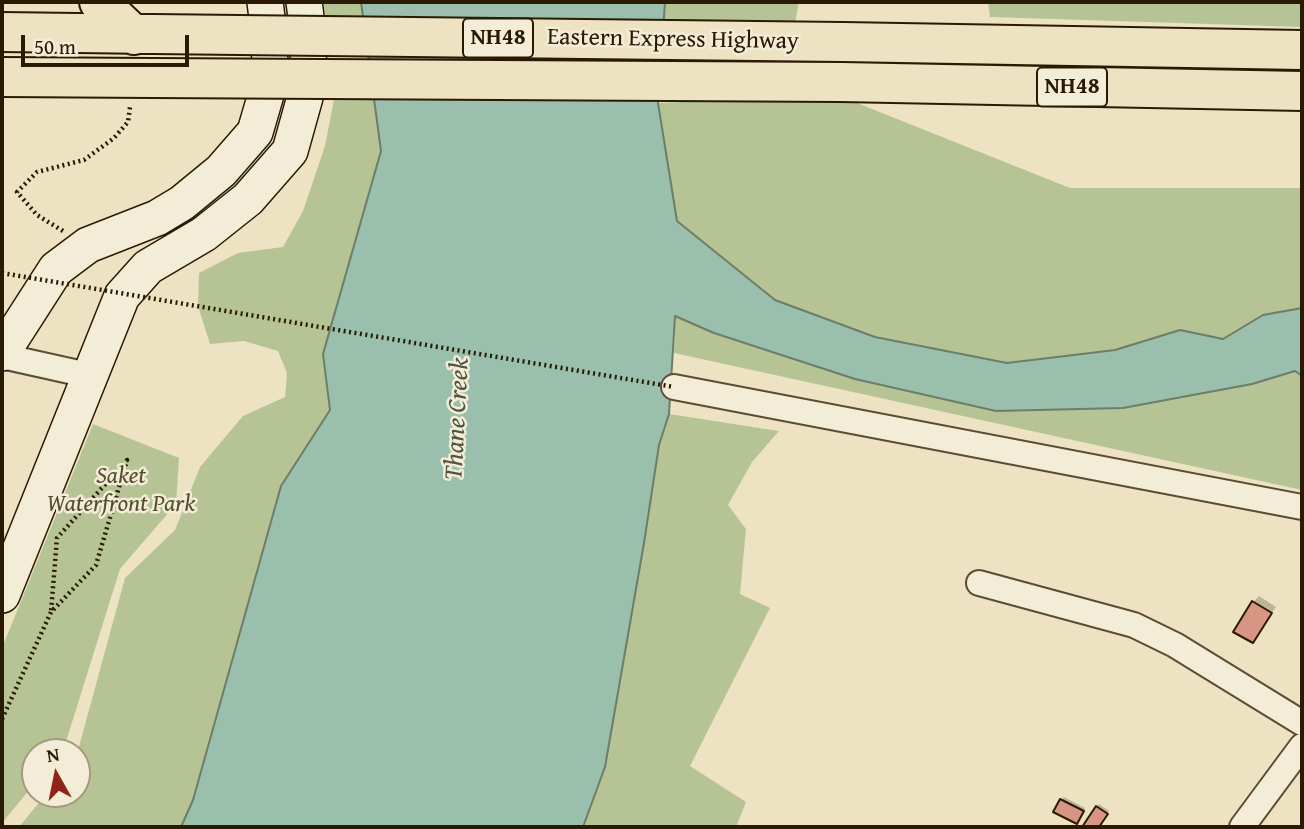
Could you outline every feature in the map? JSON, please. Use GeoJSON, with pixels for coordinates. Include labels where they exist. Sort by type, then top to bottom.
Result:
{"type":"FeatureCollection","features":[{"type":"Feature","properties":{"kind":"highway"},"geometry":{"type":"LineString","coordinates":[[99,2],[144,35]]}},
{"type":"Feature","properties":{"kind":"highway","name":"Eastern Express Highway"},"geometry":{"type":"LineString","coordinates":[[2,32],[1302,50]]}},
{"type":"Feature","properties":{"kind":"highway","name":"Eastern Express Highway"},"geometry":{"type":"LineString","coordinates":[[2,77],[841,82],[1302,91]]}},
{"type":"Feature","properties":{"kind":"main road"},"geometry":{"type":"LineString","coordinates":[[2,355],[56,269],[88,246],[157,218],[181,203],[221,171],[256,132],[269,84],[270,41],[265,2]]}},
{"type":"Feature","properties":{"kind":"main road"},"geometry":{"type":"LineString","coordinates":[[2,595],[122,296],[148,267],[204,234],[248,199],[290,151],[307,90],[309,39],[304,2]]}},
{"type":"Feature","properties":{"kind":"street"},"geometry":{"type":"LineString","coordinates":[[2,355],[92,376]]}},
{"type":"Feature","properties":{"kind":"street"},"geometry":{"type":"LineString","coordinates":[[674,387],[1302,506]]}},
{"type":"Feature","properties":{"kind":"street"},"geometry":{"type":"LineString","coordinates":[[979,583],[1135,625],[1175,645],[1302,723]]}},
{"type":"Feature","properties":{"kind":"street"},"geometry":{"type":"LineString","coordinates":[[1242,827],[1302,746]]}},
{"type":"Feature","properties":{"kind":"path"},"geometry":{"type":"LineString","coordinates":[[88,246],[37,215],[17,192],[37,172],[84,160],[114,138],[128,122],[144,77]]}},
{"type":"Feature","properties":{"kind":"path"},"geometry":{"type":"LineString","coordinates":[[2,273],[674,387]]}},
{"type":"Feature","properties":{"kind":"path"},"geometry":{"type":"LineString","coordinates":[[2,719],[51,612],[96,565],[127,460],[57,538],[51,612]]}},
{"type":"Feature","properties":{"kind":"green space"},"geometry":{"type":"Polygon","coordinates":[[[323,2],[361,2],[363,17],[326,17],[323,2]]]}},
{"type":"Feature","properties":{"kind":"green space"},"geometry":{"type":"Polygon","coordinates":[[[665,2],[799,2],[795,23],[665,21],[665,2]]]}},
{"type":"Feature","properties":{"kind":"green space"},"geometry":{"type":"Polygon","coordinates":[[[988,2],[1302,2],[1302,27],[990,17],[988,2]]]}},
{"type":"Feature","properties":{"kind":"green space"},"geometry":{"type":"Polygon","coordinates":[[[336,89],[373,89],[381,151],[323,354],[330,410],[281,486],[193,800],[181,827],[19,827],[35,808],[91,808],[91,738],[81,738],[125,578],[175,530],[200,467],[243,416],[285,397],[287,373],[278,351],[244,341],[210,344],[198,306],[199,273],[238,253],[283,247],[303,211],[325,146],[336,89]]]}},
{"type":"Feature","properties":{"kind":"green space"},"geometry":{"type":"Polygon","coordinates":[[[837,95],[1070,188],[1302,188],[1302,308],[1263,315],[1223,339],[1180,330],[1115,350],[1007,363],[875,337],[775,300],[677,221],[658,103],[837,95]]]}},
{"type":"Feature","properties":{"kind":"green space"},"geometry":{"type":"Polygon","coordinates":[[[675,316],[714,333],[855,379],[996,411],[1252,384],[1295,371],[1302,376],[1302,490],[674,353],[675,316]]]}},
{"type":"Feature","properties":{"kind":"green space"},"geometry":{"type":"Polygon","coordinates":[[[669,414],[779,431],[752,462],[728,505],[746,529],[740,594],[770,608],[690,766],[746,802],[736,827],[583,827],[605,767],[659,445],[669,414]]]}},
{"type":"Feature","properties":{"kind":"green space","name":"Saket Waterfront Park"},"geometry":{"type":"Polygon","coordinates":[[[93,424],[179,458],[176,504],[120,569],[67,738],[21,738],[21,800],[2,823],[2,648],[93,424]]]}},
{"type":"Feature","properties":{"kind":"water","name":"Thane Creek"},"geometry":{"type":"Polygon","coordinates":[[[361,2],[665,2],[658,103],[677,221],[775,300],[875,337],[1007,363],[1115,350],[1180,330],[1223,339],[1263,315],[1302,308],[1302,376],[1295,371],[1252,384],[1123,408],[996,411],[855,379],[714,333],[675,316],[669,414],[659,445],[605,767],[583,827],[181,827],[193,800],[281,486],[330,410],[323,354],[381,151],[361,2]]]}},
{"type":"Feature","properties":{"kind":"building"},"geometry":{"type":"Polygon","coordinates":[[[1252,601],[1272,613],[1253,643],[1233,632],[1252,601]]]}},
{"type":"Feature","properties":{"kind":"building"},"geometry":{"type":"Polygon","coordinates":[[[1060,799],[1084,811],[1077,824],[1053,812],[1060,799]]]}},
{"type":"Feature","properties":{"kind":"building"},"geometry":{"type":"Polygon","coordinates":[[[1096,806],[1108,814],[1099,827],[1082,827],[1096,806]]]}}]}
